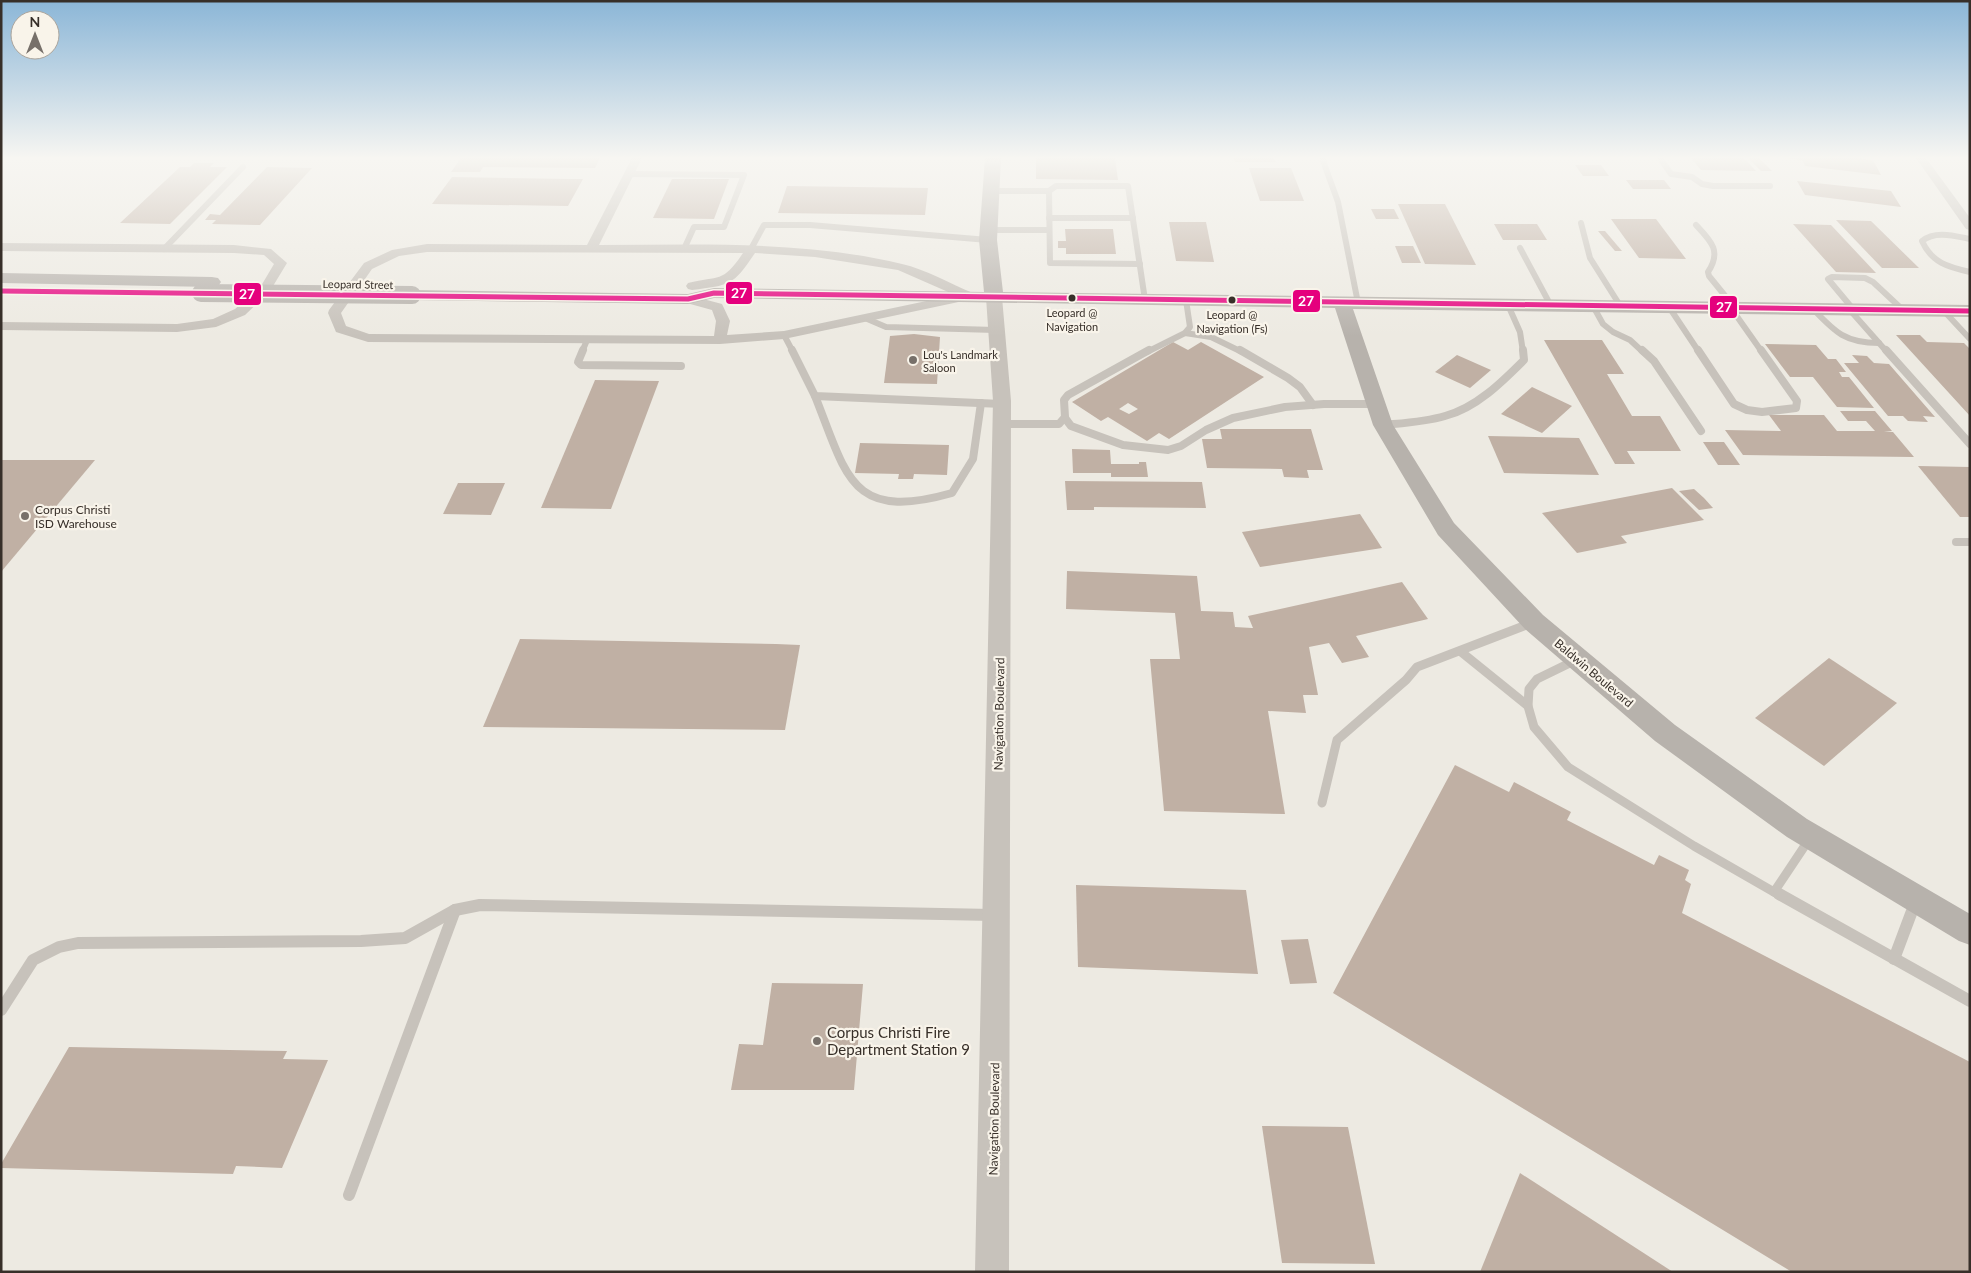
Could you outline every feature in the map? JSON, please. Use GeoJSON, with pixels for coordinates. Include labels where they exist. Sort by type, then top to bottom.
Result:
{"type":"FeatureCollection","features":[{"type":"Feature","properties":{"kind":"main road","name":"Navigation Boulevard"},"geometry":{"type":"LineString","coordinates":[[989,217],[988,235],[994,297]]}},
{"type":"Feature","properties":{"kind":"main road","name":"Leopard Street"},"geometry":{"type":"LineString","coordinates":[[1,278],[206,288]]}},
{"type":"Feature","properties":{"kind":"main road","name":"Leopard Street"},"geometry":{"type":"LineString","coordinates":[[1,291],[206,288],[714,293],[1970,311]]}},
{"type":"Feature","properties":{"kind":"main road","name":"Baldwin Boulevard"},"geometry":{"type":"LineString","coordinates":[[1350,303],[1379,414],[1446,529],[1534,622],[1665,733],[1811,836],[1970,931]]}},
{"type":"Feature","properties":{"kind":"street"},"geometry":{"type":"LineString","coordinates":[[591,249],[607,217]]}},
{"type":"Feature","properties":{"kind":"street"},"geometry":{"type":"LineString","coordinates":[[1,247],[268,252],[281,263],[266,288],[240,312],[216,323],[177,328],[1,326]]}},
{"type":"Feature","properties":{"kind":"street"},"geometry":{"type":"LineString","coordinates":[[427,248],[751,249],[815,253],[901,267],[968,296],[784,335],[720,340],[368,338],[341,329],[334,314],[368,266],[396,253],[427,248]]}},
{"type":"Feature","properties":{"kind":"street"},"geometry":{"type":"LineString","coordinates":[[690,293],[723,282],[738,269],[751,249]]}},
{"type":"Feature","properties":{"kind":"street"},"geometry":{"type":"LineString","coordinates":[[690,293],[717,307],[723,321],[720,340]]}},
{"type":"Feature","properties":{"kind":"street","name":"Navigation Boulevard"},"geometry":{"type":"LineString","coordinates":[[992,1272],[996,915],[996,330],[994,297]]}},
{"type":"Feature","properties":{"kind":"lane"},"geometry":{"type":"LineString","coordinates":[[164,249],[194,217]]}},
{"type":"Feature","properties":{"kind":"lane"},"geometry":{"type":"LineString","coordinates":[[684,249],[694,227],[724,227],[728,217]]}},
{"type":"Feature","properties":{"kind":"lane"},"geometry":{"type":"LineString","coordinates":[[1341,217],[1356,286],[1350,303]]}},
{"type":"Feature","properties":{"kind":"lane"},"geometry":{"type":"LineString","coordinates":[[1140,264],[1050,263],[1049,218],[1133,218],[1140,264],[1145,300]]}},
{"type":"Feature","properties":{"kind":"lane"},"geometry":{"type":"LineString","coordinates":[[1581,223],[1590,258],[1620,306]]}},
{"type":"Feature","properties":{"kind":"lane"},"geometry":{"type":"LineString","coordinates":[[751,249],[764,225],[810,225],[988,235],[1049,230]]}},
{"type":"Feature","properties":{"kind":"lane"},"geometry":{"type":"LineString","coordinates":[[1669,307],[1734,404],[1744,410],[1755,411],[1791,410],[1796,408],[1797,401],[1709,276],[1708,272],[1716,259],[1716,252],[1709,240],[1696,225]]}},
{"type":"Feature","properties":{"kind":"lane"},"geometry":{"type":"LineString","coordinates":[[1970,238],[1935,236],[1925,237],[1922,241],[1926,252],[1932,259],[1951,268],[1970,272]]}},
{"type":"Feature","properties":{"kind":"lane"},"geometry":{"type":"LineString","coordinates":[[1520,248],[1551,306]]}},
{"type":"Feature","properties":{"kind":"lane"},"geometry":{"type":"LineString","coordinates":[[1903,310],[1873,282],[1865,278],[1832,277],[1828,279],[1879,343],[1970,444]]}},
{"type":"Feature","properties":{"kind":"lane"},"geometry":{"type":"LineString","coordinates":[[1186,300],[1190,327],[1186,333]]}},
{"type":"Feature","properties":{"kind":"lane"},"geometry":{"type":"LineString","coordinates":[[1313,405],[1300,387],[1288,378],[1229,344],[1211,337],[1186,333],[1172,338],[1068,395],[1064,400],[1065,418],[1071,426],[1122,445],[1168,450],[1181,446],[1206,430],[1233,418],[1285,408],[1313,405],[1427,420],[1464,409],[1514,372],[1524,360],[1520,332],[1508,305]]}},
{"type":"Feature","properties":{"kind":"lane"},"geometry":{"type":"LineString","coordinates":[[1593,306],[1603,324],[1613,332],[1630,340],[1654,361],[1702,431]]}},
{"type":"Feature","properties":{"kind":"lane"},"geometry":{"type":"LineString","coordinates":[[1813,309],[1839,336],[1862,344],[1879,343]]}},
{"type":"Feature","properties":{"kind":"lane"},"geometry":{"type":"LineString","coordinates":[[1943,310],[1970,339]]}},
{"type":"Feature","properties":{"kind":"lane"},"geometry":{"type":"LineString","coordinates":[[865,318],[886,327],[996,330]]}},
{"type":"Feature","properties":{"kind":"lane"},"geometry":{"type":"LineString","coordinates":[[784,335],[815,396],[850,476],[862,491],[878,500],[930,500],[952,493],[973,459],[995,410]]}},
{"type":"Feature","properties":{"kind":"lane"},"geometry":{"type":"LineString","coordinates":[[587,340],[578,362],[581,365],[681,366]]}},
{"type":"Feature","properties":{"kind":"lane"},"geometry":{"type":"LineString","coordinates":[[815,396],[995,410],[1059,424],[1065,418]]}},
{"type":"Feature","properties":{"kind":"lane"},"geometry":{"type":"LineString","coordinates":[[1956,542],[1970,542]]}},
{"type":"Feature","properties":{"kind":"lane"},"geometry":{"type":"LineString","coordinates":[[1322,803],[1337,740],[1406,680],[1417,668],[1534,622]]}},
{"type":"Feature","properties":{"kind":"lane"},"geometry":{"type":"LineString","coordinates":[[1460,651],[1528,706]]}},
{"type":"Feature","properties":{"kind":"lane"},"geometry":{"type":"LineString","coordinates":[[1578,659],[1537,679],[1529,689],[1528,706],[1534,727],[1568,767],[1694,846],[1970,1001]]}},
{"type":"Feature","properties":{"kind":"lane"},"geometry":{"type":"LineString","coordinates":[[1774,892],[1811,836]]}},
{"type":"Feature","properties":{"kind":"lane"},"geometry":{"type":"LineString","coordinates":[[1894,959],[1916,899]]}},
{"type":"Feature","properties":{"kind":"lane"},"geometry":{"type":"LineString","coordinates":[[1,1010],[33,960],[59,947],[78,943],[361,941],[405,938],[455,910],[480,905],[996,915]]}},
{"type":"Feature","properties":{"kind":"lane"},"geometry":{"type":"LineString","coordinates":[[350,1195],[455,910]]}},
{"type":"Feature","properties":{"kind":"building"},"geometry":{"type":"Polygon","coordinates":[[[126,217],[177,217],[170,224],[120,223],[126,217]]]}},
{"type":"Feature","properties":{"kind":"building"},"geometry":{"type":"Polygon","coordinates":[[[207,217],[267,217],[260,225],[212,224],[216,220],[205,220],[207,217]]]}},
{"type":"Feature","properties":{"kind":"building"},"geometry":{"type":"Polygon","coordinates":[[[653,217],[715,217],[714,219],[653,217]]]}},
{"type":"Feature","properties":{"kind":"building"},"geometry":{"type":"Polygon","coordinates":[[[1375,217],[1398,217],[1399,219],[1376,219],[1375,217]]]}},
{"type":"Feature","properties":{"kind":"building"},"geometry":{"type":"Polygon","coordinates":[[[1404,217],[1452,217],[1476,265],[1425,264],[1404,217]]]}},
{"type":"Feature","properties":{"kind":"building"},"geometry":{"type":"Polygon","coordinates":[[[1611,219],[1656,219],[1686,259],[1639,258],[1611,219]]]}},
{"type":"Feature","properties":{"kind":"building"},"geometry":{"type":"Polygon","coordinates":[[[1836,220],[1871,221],[1919,268],[1882,268],[1836,220]]]}},
{"type":"Feature","properties":{"kind":"building"},"geometry":{"type":"Polygon","coordinates":[[[1169,222],[1206,222],[1214,262],[1176,261],[1169,222]]]}},
{"type":"Feature","properties":{"kind":"building"},"geometry":{"type":"Polygon","coordinates":[[[1494,224],[1537,224],[1547,240],[1503,240],[1494,224]]]}},
{"type":"Feature","properties":{"kind":"building"},"geometry":{"type":"Polygon","coordinates":[[[1793,224],[1831,225],[1876,273],[1836,272],[1793,224]]]}},
{"type":"Feature","properties":{"kind":"building"},"geometry":{"type":"Polygon","coordinates":[[[1065,229],[1113,229],[1116,254],[1066,254],[1066,248],[1058,248],[1058,241],[1066,241],[1065,229]]]}},
{"type":"Feature","properties":{"kind":"building"},"geometry":{"type":"Polygon","coordinates":[[[1598,231],[1605,231],[1622,251],[1615,251],[1598,231]]]}},
{"type":"Feature","properties":{"kind":"building"},"geometry":{"type":"Polygon","coordinates":[[[1395,246],[1413,246],[1421,263],[1402,263],[1395,246]]]}},
{"type":"Feature","properties":{"kind":"building","name":"Lou's Landmark Saloon"},"geometry":{"type":"Polygon","coordinates":[[[914,334],[940,337],[937,384],[884,383],[890,336],[914,334]]]}},
{"type":"Feature","properties":{"kind":"building"},"geometry":{"type":"Polygon","coordinates":[[[1896,335],[1920,335],[1927,342],[1964,343],[1970,349],[1970,416],[1896,335]]]}},
{"type":"Feature","properties":{"kind":"building"},"geometry":{"type":"Polygon","coordinates":[[[1544,340],[1602,340],[1624,374],[1607,374],[1632,416],[1660,416],[1681,451],[1627,451],[1635,464],[1615,464],[1544,340]]]}},
{"type":"Feature","properties":{"kind":"building"},"geometry":{"type":"Polygon","coordinates":[[[1173,342],[1188,350],[1201,342],[1264,377],[1169,439],[1159,433],[1147,441],[1108,417],[1101,421],[1072,402],[1173,342]],[[1128,403],[1119,409],[1129,414],[1138,409],[1128,403]]]}},
{"type":"Feature","properties":{"kind":"building"},"geometry":{"type":"Polygon","coordinates":[[[1765,344],[1816,345],[1828,359],[1836,359],[1846,372],[1839,372],[1842,377],[1849,377],[1874,408],[1837,407],[1813,377],[1790,377],[1765,344]]]}},
{"type":"Feature","properties":{"kind":"building"},"geometry":{"type":"Polygon","coordinates":[[[1457,355],[1491,370],[1470,388],[1435,372],[1457,355]]]}},
{"type":"Feature","properties":{"kind":"building"},"geometry":{"type":"Polygon","coordinates":[[[1852,355],[1867,356],[1874,363],[1889,364],[1935,417],[1923,416],[1928,422],[1908,421],[1903,416],[1888,416],[1844,363],[1859,363],[1852,355]]]}},
{"type":"Feature","properties":{"kind":"building"},"geometry":{"type":"Polygon","coordinates":[[[595,380],[659,381],[611,509],[541,508],[595,380]]]}},
{"type":"Feature","properties":{"kind":"building"},"geometry":{"type":"Polygon","coordinates":[[[1532,387],[1572,406],[1542,433],[1501,414],[1532,387]]]}},
{"type":"Feature","properties":{"kind":"building"},"geometry":{"type":"Polygon","coordinates":[[[1840,411],[1875,411],[1892,431],[1884,432],[1893,432],[1914,457],[1743,455],[1725,430],[1781,431],[1769,415],[1824,415],[1837,431],[1875,431],[1866,421],[1848,421],[1840,411]]]}},
{"type":"Feature","properties":{"kind":"building"},"geometry":{"type":"Polygon","coordinates":[[[1220,429],[1311,429],[1323,470],[1307,470],[1309,478],[1284,477],[1282,469],[1207,468],[1202,439],[1222,439],[1220,429]]]}},
{"type":"Feature","properties":{"kind":"building"},"geometry":{"type":"Polygon","coordinates":[[[1488,436],[1579,438],[1599,475],[1504,473],[1488,436]]]}},
{"type":"Feature","properties":{"kind":"building"},"geometry":{"type":"Polygon","coordinates":[[[1703,442],[1724,442],[1740,465],[1718,465],[1703,442]]]}},
{"type":"Feature","properties":{"kind":"building"},"geometry":{"type":"Polygon","coordinates":[[[860,443],[949,445],[947,475],[914,474],[913,479],[898,479],[899,474],[855,473],[860,443]]]}},
{"type":"Feature","properties":{"kind":"building"},"geometry":{"type":"Polygon","coordinates":[[[1072,449],[1110,450],[1111,464],[1139,464],[1139,462],[1146,462],[1148,477],[1111,477],[1111,473],[1073,473],[1072,449]]]}},
{"type":"Feature","properties":{"kind":"building","name":"Corpus Christi ISD Warehouse"},"geometry":{"type":"Polygon","coordinates":[[[1,460],[95,460],[1,572],[1,460]]]}},
{"type":"Feature","properties":{"kind":"building"},"geometry":{"type":"Polygon","coordinates":[[[1918,466],[1970,467],[1970,517],[1960,517],[1918,466]]]}},
{"type":"Feature","properties":{"kind":"building"},"geometry":{"type":"Polygon","coordinates":[[[1065,481],[1202,482],[1206,508],[1094,507],[1094,510],[1067,510],[1065,481]]]}},
{"type":"Feature","properties":{"kind":"building"},"geometry":{"type":"Polygon","coordinates":[[[458,483],[505,483],[491,515],[443,514],[458,483]]]}},
{"type":"Feature","properties":{"kind":"building"},"geometry":{"type":"Polygon","coordinates":[[[1672,488],[1704,520],[1621,536],[1627,543],[1577,553],[1542,513],[1672,488]]]}},
{"type":"Feature","properties":{"kind":"building"},"geometry":{"type":"Polygon","coordinates":[[[1694,489],[1713,508],[1699,510],[1679,491],[1694,489]]]}},
{"type":"Feature","properties":{"kind":"building"},"geometry":{"type":"Polygon","coordinates":[[[1360,514],[1382,548],[1260,567],[1242,532],[1360,514]]]}},
{"type":"Feature","properties":{"kind":"building"},"geometry":{"type":"Polygon","coordinates":[[[1067,571],[1197,576],[1201,611],[1233,612],[1235,627],[1253,628],[1248,616],[1402,582],[1428,619],[1356,636],[1369,657],[1342,663],[1329,643],[1309,647],[1318,695],[1303,695],[1306,713],[1268,711],[1285,814],[1164,811],[1150,659],[1180,659],[1175,613],[1066,609],[1067,571]]]}},
{"type":"Feature","properties":{"kind":"building"},"geometry":{"type":"Polygon","coordinates":[[[520,639],[800,645],[785,730],[483,727],[520,639]]]}},
{"type":"Feature","properties":{"kind":"building"},"geometry":{"type":"Polygon","coordinates":[[[1829,658],[1897,703],[1824,766],[1755,718],[1829,658]]]}},
{"type":"Feature","properties":{"kind":"building"},"geometry":{"type":"Polygon","coordinates":[[[1455,765],[1509,792],[1514,782],[1571,812],[1567,820],[1654,865],[1659,855],[1689,870],[1685,880],[1691,884],[1682,913],[1970,1062],[1970,1272],[1792,1272],[1333,993],[1455,765]]]}},
{"type":"Feature","properties":{"kind":"building"},"geometry":{"type":"Polygon","coordinates":[[[1076,885],[1246,890],[1258,974],[1078,967],[1076,885]]]}},
{"type":"Feature","properties":{"kind":"building"},"geometry":{"type":"Polygon","coordinates":[[[1308,939],[1317,983],[1290,984],[1281,940],[1308,939]]]}},
{"type":"Feature","properties":{"kind":"building"},"geometry":{"type":"Polygon","coordinates":[[[772,983],[863,984],[854,1090],[731,1090],[739,1044],[763,1045],[772,983]]]}},
{"type":"Feature","properties":{"kind":"building"},"geometry":{"type":"Polygon","coordinates":[[[69,1047],[287,1051],[283,1059],[328,1060],[282,1168],[236,1166],[233,1174],[1,1168],[1,1164],[69,1047]]]}},
{"type":"Feature","properties":{"kind":"building"},"geometry":{"type":"Polygon","coordinates":[[[1262,1126],[1348,1127],[1375,1264],[1282,1263],[1262,1126]]]}},
{"type":"Feature","properties":{"kind":"building"},"geometry":{"type":"Polygon","coordinates":[[[1520,1173],[1673,1272],[1480,1272],[1520,1173]]]}},
{"type":"Feature","properties":{"kind":"transit line","name":"27"},"geometry":{"type":"LineString","coordinates":[[1,291],[688,299],[714,293],[1970,311]]}},
{"type":"Feature","properties":{"kind":"place","name":"Leopard @ Navigation"},"geometry":{"type":"Point","coordinates":[1072,298]}},
{"type":"Feature","properties":{"kind":"place","name":"Leopard @ Navigation (Fs)"},"geometry":{"type":"Point","coordinates":[1232,300]}},
{"type":"Feature","properties":{"kind":"place","name":"Lou's Landmark Saloon"},"geometry":{"type":"Point","coordinates":[913,360]}},
{"type":"Feature","properties":{"kind":"place","name":"Corpus Christi ISD Warehouse"},"geometry":{"type":"Point","coordinates":[25,516]}},
{"type":"Feature","properties":{"kind":"place","name":"Corpus Christi Fire Department Station 9"},"geometry":{"type":"Point","coordinates":[817,1041]}}]}
